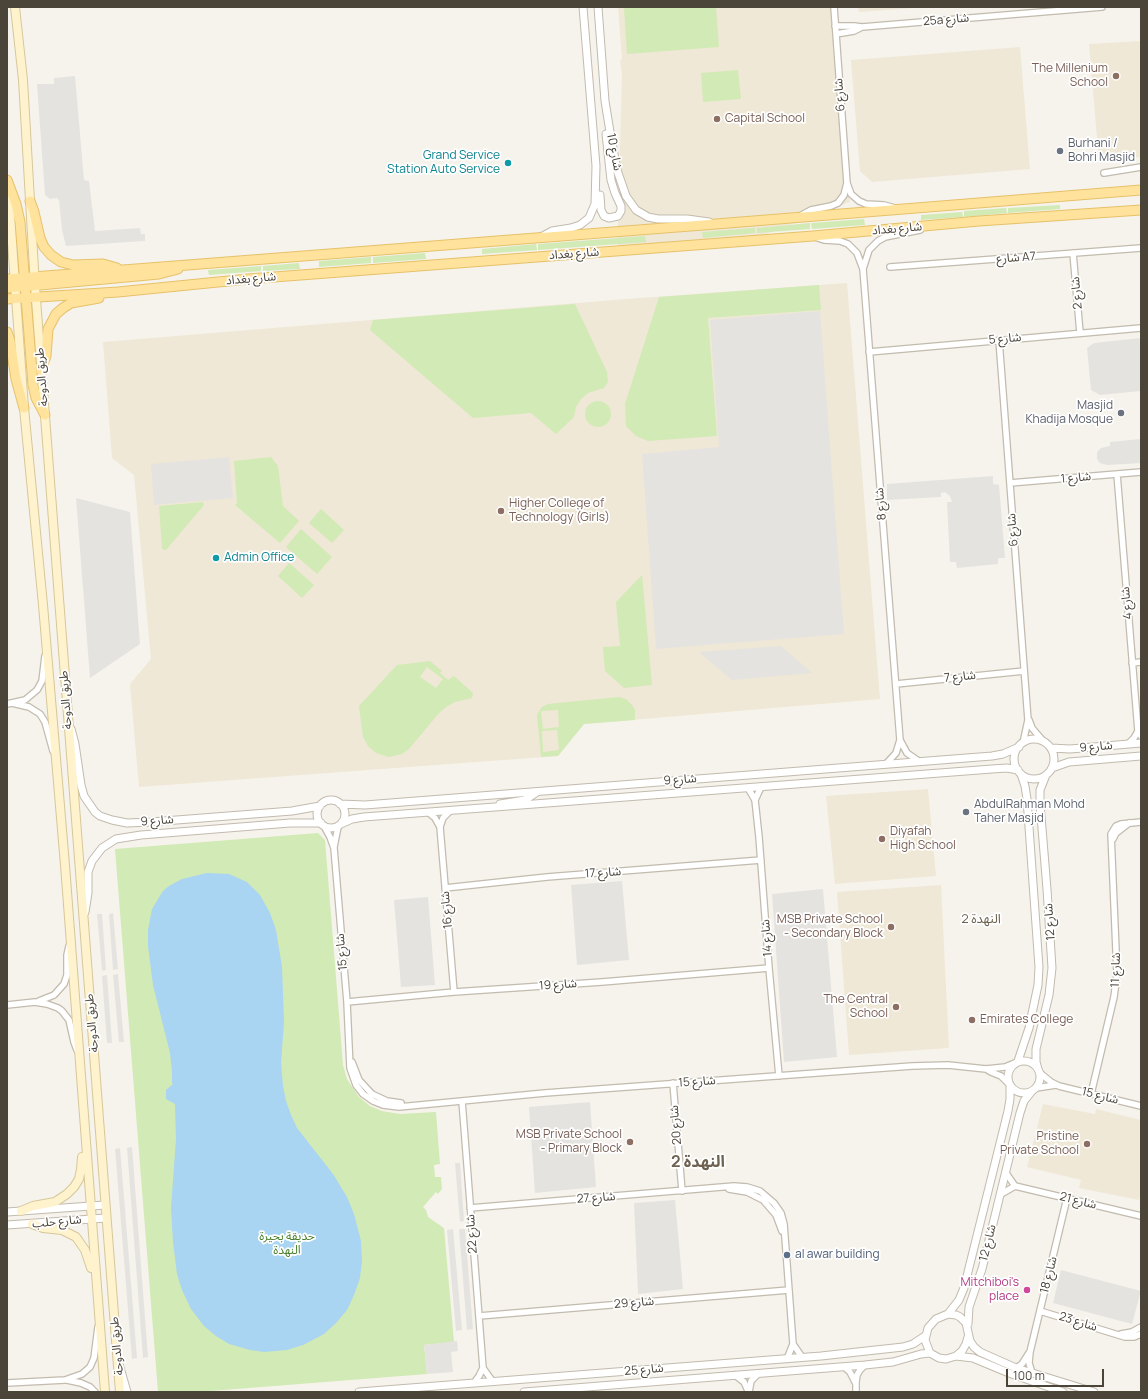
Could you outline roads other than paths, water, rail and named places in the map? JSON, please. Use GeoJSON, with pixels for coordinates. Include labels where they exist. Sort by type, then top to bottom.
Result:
{"type":"FeatureCollection","features":[{"type":"Feature","properties":{"kind":"main road","name":"طريق الدوحة"},"geometry":{"type":"LineString","coordinates":[[15,7],[23,80],[34,281],[67,717],[96,1062],[106,1218],[120,1392]]}},
{"type":"Feature","properties":{"kind":"main road"},"geometry":{"type":"LineString","coordinates":[[7,180],[14,196],[18,213],[15,283],[16,298],[33,385],[38,404],[45,415]]}},
{"type":"Feature","properties":{"kind":"main road","name":"شارع بغداد"},"geometry":{"type":"LineString","coordinates":[[15,283],[122,270],[193,264],[1141,190]]}},
{"type":"Feature","properties":{"kind":"main road"},"geometry":{"type":"LineString","coordinates":[[30,201],[40,238],[44,247],[51,255],[67,264],[103,264],[122,270]]}},
{"type":"Feature","properties":{"kind":"main road","name":"شارع بغداد"},"geometry":{"type":"LineString","coordinates":[[16,298],[118,292],[248,279],[813,236],[979,221],[1141,210]]}},
{"type":"Feature","properties":{"kind":"main road"},"geometry":{"type":"LineString","coordinates":[[34,281],[159,274],[193,264]]}},
{"type":"Feature","properties":{"kind":"main road"},"geometry":{"type":"LineString","coordinates":[[41,370],[46,356],[48,329],[51,321],[59,311],[71,303],[101,298],[118,292]]}},
{"type":"Feature","properties":{"kind":"main road","name":"طريق الدوحة"},"geometry":{"type":"LineString","coordinates":[[16,298],[24,408],[30,458],[56,759],[105,1392]]}},
{"type":"Feature","properties":{"kind":"main road"},"geometry":{"type":"LineString","coordinates":[[7,332],[10,341],[16,379],[24,408]]}},
{"type":"Feature","properties":{"kind":"main road"},"geometry":{"type":"LineString","coordinates":[[21,1211],[33,1206],[55,1202],[71,1191],[77,1183],[80,1174],[82,1148],[85,1137]]}},
{"type":"Feature","properties":{"kind":"main road"},"geometry":{"type":"LineString","coordinates":[[32,1224],[43,1228],[66,1231],[78,1240],[88,1256],[93,1284],[97,1294]]}},
{"type":"Feature","properties":{"kind":"street","name":"شارع 10"},"geometry":{"type":"LineString","coordinates":[[539,238],[552,232],[576,227],[588,218],[595,204],[596,166],[583,7]]}},
{"type":"Feature","properties":{"kind":"street","name":"شارع 10"},"geometry":{"type":"LineString","coordinates":[[598,7],[605,101],[617,170],[624,191],[633,207],[640,213],[653,218],[696,220],[716,224]]}},
{"type":"Feature","properties":{"kind":"street","name":"شارع 6"},"geometry":{"type":"LineString","coordinates":[[834,7],[847,182],[851,194],[859,201],[866,204],[884,205],[899,210]]}},
{"type":"Feature","properties":{"kind":"street","name":"25a شارع"},"geometry":{"type":"LineString","coordinates":[[835,26],[862,27],[1102,7]]}},
{"type":"Feature","properties":{"kind":"street","name":"25a شارع"},"geometry":{"type":"LineString","coordinates":[[836,34],[854,31],[862,27]]}},
{"type":"Feature","properties":{"kind":"street"},"geometry":{"type":"LineString","coordinates":[[596,166],[601,210],[606,217],[615,218],[620,214],[622,208],[613,187],[609,164],[605,101]]}},
{"type":"Feature","properties":{"kind":"street"},"geometry":{"type":"LineString","coordinates":[[1104,173],[1141,167]]}},
{"type":"Feature","properties":{"kind":"street","name":"شارع 6"},"geometry":{"type":"LineString","coordinates":[[797,217],[811,210],[838,203],[844,195],[847,182]]}},
{"type":"Feature","properties":{"kind":"street","name":"شارع 8"},"geometry":{"type":"LineString","coordinates":[[863,269],[869,250],[874,244],[882,239],[947,224]]}},
{"type":"Feature","properties":{"kind":"street","name":"شارع 8"},"geometry":{"type":"LineString","coordinates":[[813,236],[824,240],[840,241],[848,244],[857,253],[863,269],[900,740],[896,753],[886,765]]}},
{"type":"Feature","properties":{"kind":"street","name":"شارع A7"},"geometry":{"type":"LineString","coordinates":[[890,267],[1141,248]]}},
{"type":"Feature","properties":{"kind":"street","name":"شارع 2"},"geometry":{"type":"LineString","coordinates":[[1073,253],[1080,333]]}},
{"type":"Feature","properties":{"kind":"street","name":"شارع 5"},"geometry":{"type":"LineString","coordinates":[[869,352],[1141,328]]}},
{"type":"Feature","properties":{"kind":"street","name":"شارع 6"},"geometry":{"type":"LineString","coordinates":[[999,340],[1028,720],[1021,745]]}},
{"type":"Feature","properties":{"kind":"street","name":"شارع 1"},"geometry":{"type":"LineString","coordinates":[[1010,483],[1141,472]]}},
{"type":"Feature","properties":{"kind":"street","name":"شارع 4"},"geometry":{"type":"LineString","coordinates":[[1116,474],[1139,733],[1128,744]]}},
{"type":"Feature","properties":{"kind":"street"},"geometry":{"type":"LineString","coordinates":[[10,704],[29,697],[40,686],[47,651]]}},
{"type":"Feature","properties":{"kind":"street"},"geometry":{"type":"LineString","coordinates":[[1132,663],[1141,662]]}},
{"type":"Feature","properties":{"kind":"street","name":"شارع 7"},"geometry":{"type":"LineString","coordinates":[[896,684],[1024,671]]}},
{"type":"Feature","properties":{"kind":"street"},"geometry":{"type":"LineString","coordinates":[[10,704],[33,709],[43,718],[56,759]]}},
{"type":"Feature","properties":{"kind":"street","name":"شارع 9"},"geometry":{"type":"LineString","coordinates":[[67,717],[75,744],[82,791],[90,807],[106,819],[120,822],[143,822],[292,811],[320,806]]}},
{"type":"Feature","properties":{"kind":"street","name":"شارع 6"},"geometry":{"type":"LineString","coordinates":[[1028,720],[1032,728],[1044,742]]}},
{"type":"Feature","properties":{"kind":"street"},"geometry":{"type":"LineString","coordinates":[[1037,739],[1044,742],[1051,748],[1053,754],[1054,761],[1052,768],[1046,775],[1041,777],[1031,778],[1019,772],[1014,761],[1016,751],[1021,745],[1030,740],[1037,739]]}},
{"type":"Feature","properties":{"kind":"street"},"geometry":{"type":"LineString","coordinates":[[900,740],[907,753],[920,762]]}},
{"type":"Feature","properties":{"kind":"street","name":"شارع 9"},"geometry":{"type":"LineString","coordinates":[[1051,748],[1070,749],[1141,743]]}},
{"type":"Feature","properties":{"kind":"street","name":"شارع 9"},"geometry":{"type":"LineString","coordinates":[[340,804],[365,805],[886,765],[998,755],[1009,752],[1021,745]]}},
{"type":"Feature","properties":{"kind":"street","name":"شارع 9"},"geometry":{"type":"LineString","coordinates":[[1052,768],[1069,762],[1141,756]]}},
{"type":"Feature","properties":{"kind":"street","name":"شارع 9"},"geometry":{"type":"LineString","coordinates":[[340,825],[358,818],[1000,768],[1019,772]]}},
{"type":"Feature","properties":{"kind":"street","name":"شارع 12"},"geometry":{"type":"LineString","coordinates":[[1017,1062],[1029,1028],[1038,985],[1039,967],[1027,799],[1025,786],[1019,772]]}},
{"type":"Feature","properties":{"kind":"street","name":"شارع 12"},"geometry":{"type":"LineString","coordinates":[[1039,1071],[1036,1062],[1036,1049],[1049,995],[1052,968],[1048,889],[1040,804],[1040,790],[1046,775]]}},
{"type":"Feature","properties":{"kind":"street"},"geometry":{"type":"LineString","coordinates":[[755,800],[761,787]]}},
{"type":"Feature","properties":{"kind":"street","name":"شارع 14"},"geometry":{"type":"LineString","coordinates":[[748,788],[755,800],[779,1076]]}},
{"type":"Feature","properties":{"kind":"street"},"geometry":{"type":"LineString","coordinates":[[491,808],[505,802],[525,800],[537,792]]}},
{"type":"Feature","properties":{"kind":"street"},"geometry":{"type":"LineString","coordinates":[[332,800],[340,804],[345,811],[344,820],[340,825],[333,828],[322,825],[317,815],[320,806],[332,800]]}},
{"type":"Feature","properties":{"kind":"street"},"geometry":{"type":"LineString","coordinates":[[440,827],[443,818],[450,811]]}},
{"type":"Feature","properties":{"kind":"street"},"geometry":{"type":"LineString","coordinates":[[429,813],[435,818],[440,827]]}},
{"type":"Feature","properties":{"kind":"street","name":"شارع 11"},"geometry":{"type":"LineString","coordinates":[[1091,1094],[1114,997],[1117,974],[1112,834],[1116,826],[1125,822],[1141,822]]}},
{"type":"Feature","properties":{"kind":"street","name":"شارع 9"},"geometry":{"type":"LineString","coordinates":[[83,918],[87,901],[88,872],[92,862],[102,848],[116,839],[140,835],[274,824],[298,823],[322,825]]}},
{"type":"Feature","properties":{"kind":"street","name":"شارع 15"},"geometry":{"type":"LineString","coordinates":[[322,825],[330,836],[334,848],[350,1056],[360,1080],[372,1094],[387,1101],[409,1105],[927,1065],[952,1065],[986,1069],[1005,1067],[1017,1062]]}},
{"type":"Feature","properties":{"kind":"street","name":"شارع 15"},"geometry":{"type":"LineString","coordinates":[[334,848],[340,825]]}},
{"type":"Feature","properties":{"kind":"street","name":"شارع 16"},"geometry":{"type":"LineString","coordinates":[[440,827],[454,992]]}},
{"type":"Feature","properties":{"kind":"street","name":"شارع 17"},"geometry":{"type":"LineString","coordinates":[[445,888],[547,877],[761,860]]}},
{"type":"Feature","properties":{"kind":"street"},"geometry":{"type":"LineString","coordinates":[[7,1005],[36,1002],[54,994],[61,987],[66,975],[67,955],[70,944]]}},
{"type":"Feature","properties":{"kind":"street","name":"شارع 19"},"geometry":{"type":"LineString","coordinates":[[347,1002],[454,992],[602,982],[769,968]]}},
{"type":"Feature","properties":{"kind":"street"},"geometry":{"type":"LineString","coordinates":[[36,1002],[58,1008],[66,1016],[71,1026],[74,1042],[78,1052]]}},
{"type":"Feature","properties":{"kind":"street"},"geometry":{"type":"LineString","coordinates":[[1023,1060],[1032,1062],[1039,1071],[1039,1083],[1034,1090],[1026,1094],[1015,1091],[1009,1085],[1007,1075],[1008,1070],[1017,1062],[1023,1060]]}},
{"type":"Feature","properties":{"kind":"street","name":"شارع 15"},"geometry":{"type":"LineString","coordinates":[[986,1069],[1001,1076],[1009,1085]]}},
{"type":"Feature","properties":{"kind":"street","name":"شارع 15"},"geometry":{"type":"LineString","coordinates":[[1039,1071],[1051,1082],[1059,1086]]}},
{"type":"Feature","properties":{"kind":"street","name":"شارع 20"},"geometry":{"type":"LineString","coordinates":[[673,1084],[682,1191]]}},
{"type":"Feature","properties":{"kind":"street","name":"شارع 12"},"geometry":{"type":"LineString","coordinates":[[948,1314],[959,1300],[964,1288],[1008,1111],[1010,1099],[1009,1085]]}},
{"type":"Feature","properties":{"kind":"street","name":"شارع 15"},"geometry":{"type":"LineString","coordinates":[[1034,1090],[1048,1085],[1059,1086],[1141,1106]]}},
{"type":"Feature","properties":{"kind":"street","name":"شارع 12"},"geometry":{"type":"LineString","coordinates":[[968,1327],[969,1306],[982,1269],[1022,1107],[1034,1090]]}},
{"type":"Feature","properties":{"kind":"street","name":"شارع 22"},"geometry":{"type":"LineString","coordinates":[[462,1101],[483,1368]]}},
{"type":"Feature","properties":{"kind":"street"},"geometry":{"type":"LineString","coordinates":[[1001,1194],[1007,1189],[1015,1186],[1006,1173]]}},
{"type":"Feature","properties":{"kind":"street","name":"شارع 21"},"geometry":{"type":"LineString","coordinates":[[1015,1186],[1141,1216]]}},
{"type":"Feature","properties":{"kind":"street","name":"شارع 27"},"geometry":{"type":"LineString","coordinates":[[470,1208],[723,1188],[747,1192],[763,1200],[772,1209],[778,1218],[785,1244],[793,1344],[787,1358]]}},
{"type":"Feature","properties":{"kind":"street","name":"شارع 18"},"geometry":{"type":"LineString","coordinates":[[1032,1373],[1029,1363],[1030,1352],[1067,1198]]}},
{"type":"Feature","properties":{"kind":"street","name":"شارع حلب"},"geometry":{"type":"LineString","coordinates":[[7,1212],[106,1205]]}},
{"type":"Feature","properties":{"kind":"street","name":"شارع حلب"},"geometry":{"type":"LineString","coordinates":[[7,1226],[106,1218]]}},
{"type":"Feature","properties":{"kind":"street","name":"شارع 29"},"geometry":{"type":"LineString","coordinates":[[479,1316],[789,1290]]}},
{"type":"Feature","properties":{"kind":"street","name":"شارع 23"},"geometry":{"type":"LineString","coordinates":[[1040,1311],[1129,1338],[1141,1334]]}},
{"type":"Feature","properties":{"kind":"street"},"geometry":{"type":"LineString","coordinates":[[956,1356],[964,1348],[968,1337],[968,1327],[964,1319],[960,1317],[952,1314],[940,1316],[933,1321],[928,1328],[926,1336],[926,1345],[930,1353],[936,1357],[943,1359],[956,1356],[973,1358],[1009,1373],[1063,1392]]}},
{"type":"Feature","properties":{"kind":"street"},"geometry":{"type":"LineString","coordinates":[[65,1380],[82,1374],[92,1363],[96,1354],[97,1334],[100,1323]]}},
{"type":"Feature","properties":{"kind":"street","name":"شارع 23"},"geometry":{"type":"LineString","coordinates":[[1116,1334],[1132,1332],[1141,1327]]}},
{"type":"Feature","properties":{"kind":"street","name":"شارع 25"},"geometry":{"type":"LineString","coordinates":[[359,1392],[802,1357],[903,1347],[913,1344],[926,1336]]}},
{"type":"Feature","properties":{"kind":"street"},"geometry":{"type":"LineString","coordinates":[[968,1337],[972,1344],[980,1352],[1016,1368],[1094,1392]]}},
{"type":"Feature","properties":{"kind":"street"},"geometry":{"type":"LineString","coordinates":[[793,1344],[802,1357]]}},
{"type":"Feature","properties":{"kind":"street","name":"شارع 18"},"geometry":{"type":"LineString","coordinates":[[1016,1368],[1022,1364],[1030,1352]]}},
{"type":"Feature","properties":{"kind":"street","name":"شارع 25"},"geometry":{"type":"LineString","coordinates":[[524,1392],[865,1365],[893,1362],[930,1353]]}},
{"type":"Feature","properties":{"kind":"street"},"geometry":{"type":"LineString","coordinates":[[118,1361],[127,1392]]}},
{"type":"Feature","properties":{"kind":"street"},"geometry":{"type":"LineString","coordinates":[[856,1392],[858,1372],[865,1365]]}},
{"type":"Feature","properties":{"kind":"street"},"geometry":{"type":"LineString","coordinates":[[844,1367],[852,1375],[856,1382]]}},
{"type":"Feature","properties":{"kind":"street"},"geometry":{"type":"LineString","coordinates":[[474,1383],[483,1368],[493,1382]]}},
{"type":"Feature","properties":{"kind":"street"},"geometry":{"type":"LineString","coordinates":[[749,1392],[751,1381],[758,1374]]}},
{"type":"Feature","properties":{"kind":"street"},"geometry":{"type":"LineString","coordinates":[[736,1375],[744,1382],[749,1392]]}},
{"type":"Feature","properties":{"kind":"street"},"geometry":{"type":"LineString","coordinates":[[7,1383],[65,1380],[81,1383],[90,1387],[95,1392]]}},
{"type":"Feature","properties":{"kind":"street"},"geometry":{"type":"LineString","coordinates":[[588,1392],[599,1386]]}},
{"type":"Feature","properties":{"kind":"water"},"geometry":{"type":"Polygon","coordinates":[[[207,873],[229,874],[247,882],[260,895],[270,913],[276,930],[282,967],[284,1022],[281,1063],[286,1101],[297,1128],[333,1174],[347,1197],[354,1214],[361,1241],[362,1261],[360,1278],[347,1310],[324,1334],[303,1345],[287,1350],[264,1352],[250,1350],[229,1344],[216,1336],[204,1326],[191,1309],[182,1290],[177,1274],[171,1208],[176,1139],[175,1104],[166,1099],[166,1090],[173,1084],[170,1053],[153,985],[148,946],[148,930],[152,909],[163,891],[182,879],[207,873]]]}},
{"type":"Feature","properties":{"kind":"place","name":"The Millenium School"},"geometry":{"type":"Point","coordinates":[1116,76]}},
{"type":"Feature","properties":{"kind":"place","name":"Capital School"},"geometry":{"type":"Point","coordinates":[717,119]}},
{"type":"Feature","properties":{"kind":"place","name":"Burhani / Bohri Masjid"},"geometry":{"type":"Point","coordinates":[1060,151]}},
{"type":"Feature","properties":{"kind":"place","name":"Grand Service Station Auto Service"},"geometry":{"type":"Point","coordinates":[508,163]}},
{"type":"Feature","properties":{"kind":"place","name":"Masjid Khadija Mosque"},"geometry":{"type":"Point","coordinates":[1121,413]}},
{"type":"Feature","properties":{"kind":"place","name":"Higher College of Technology (Girls)"},"geometry":{"type":"Point","coordinates":[501,511]}},
{"type":"Feature","properties":{"kind":"place","name":"Admin Office"},"geometry":{"type":"Point","coordinates":[216,558]}},
{"type":"Feature","properties":{"kind":"place","name":"AbdulRahman Mohd Taher Masjid"},"geometry":{"type":"Point","coordinates":[966,812]}},
{"type":"Feature","properties":{"kind":"place","name":"Diyafah High School"},"geometry":{"type":"Point","coordinates":[882,839]}},
{"type":"Feature","properties":{"kind":"place","name":"MSB Private School - Secondary Block"},"geometry":{"type":"Point","coordinates":[891,927]}},
{"type":"Feature","properties":{"kind":"place","name":"The Central School"},"geometry":{"type":"Point","coordinates":[896,1007]}},
{"type":"Feature","properties":{"kind":"place","name":"Emirates College"},"geometry":{"type":"Point","coordinates":[972,1020]}},
{"type":"Feature","properties":{"kind":"place","name":"MSB Private School - Primary Block"},"geometry":{"type":"Point","coordinates":[630,1142]}},
{"type":"Feature","properties":{"kind":"place","name":"Pristine Private School"},"geometry":{"type":"Point","coordinates":[1087,1144]}},
{"type":"Feature","properties":{"kind":"place","name":"al awar building"},"geometry":{"type":"Point","coordinates":[787,1255]}},
{"type":"Feature","properties":{"kind":"place","name":"Mitchiboi's place"},"geometry":{"type":"Point","coordinates":[1027,1290]}},
{"type":"Feature","properties":{"kind":"district","name":"النهدة 2"},"geometry":{"type":"Point","coordinates":[981,919]}},
{"type":"Feature","properties":{"kind":"district","name":"النهدة 2"},"geometry":{"type":"Point","coordinates":[698,1163]}},
{"type":"Feature","properties":{"kind":"park label","name":"حديقة بحيرة النهدة"},"geometry":{"type":"Point","coordinates":[287,1244]}}]}
